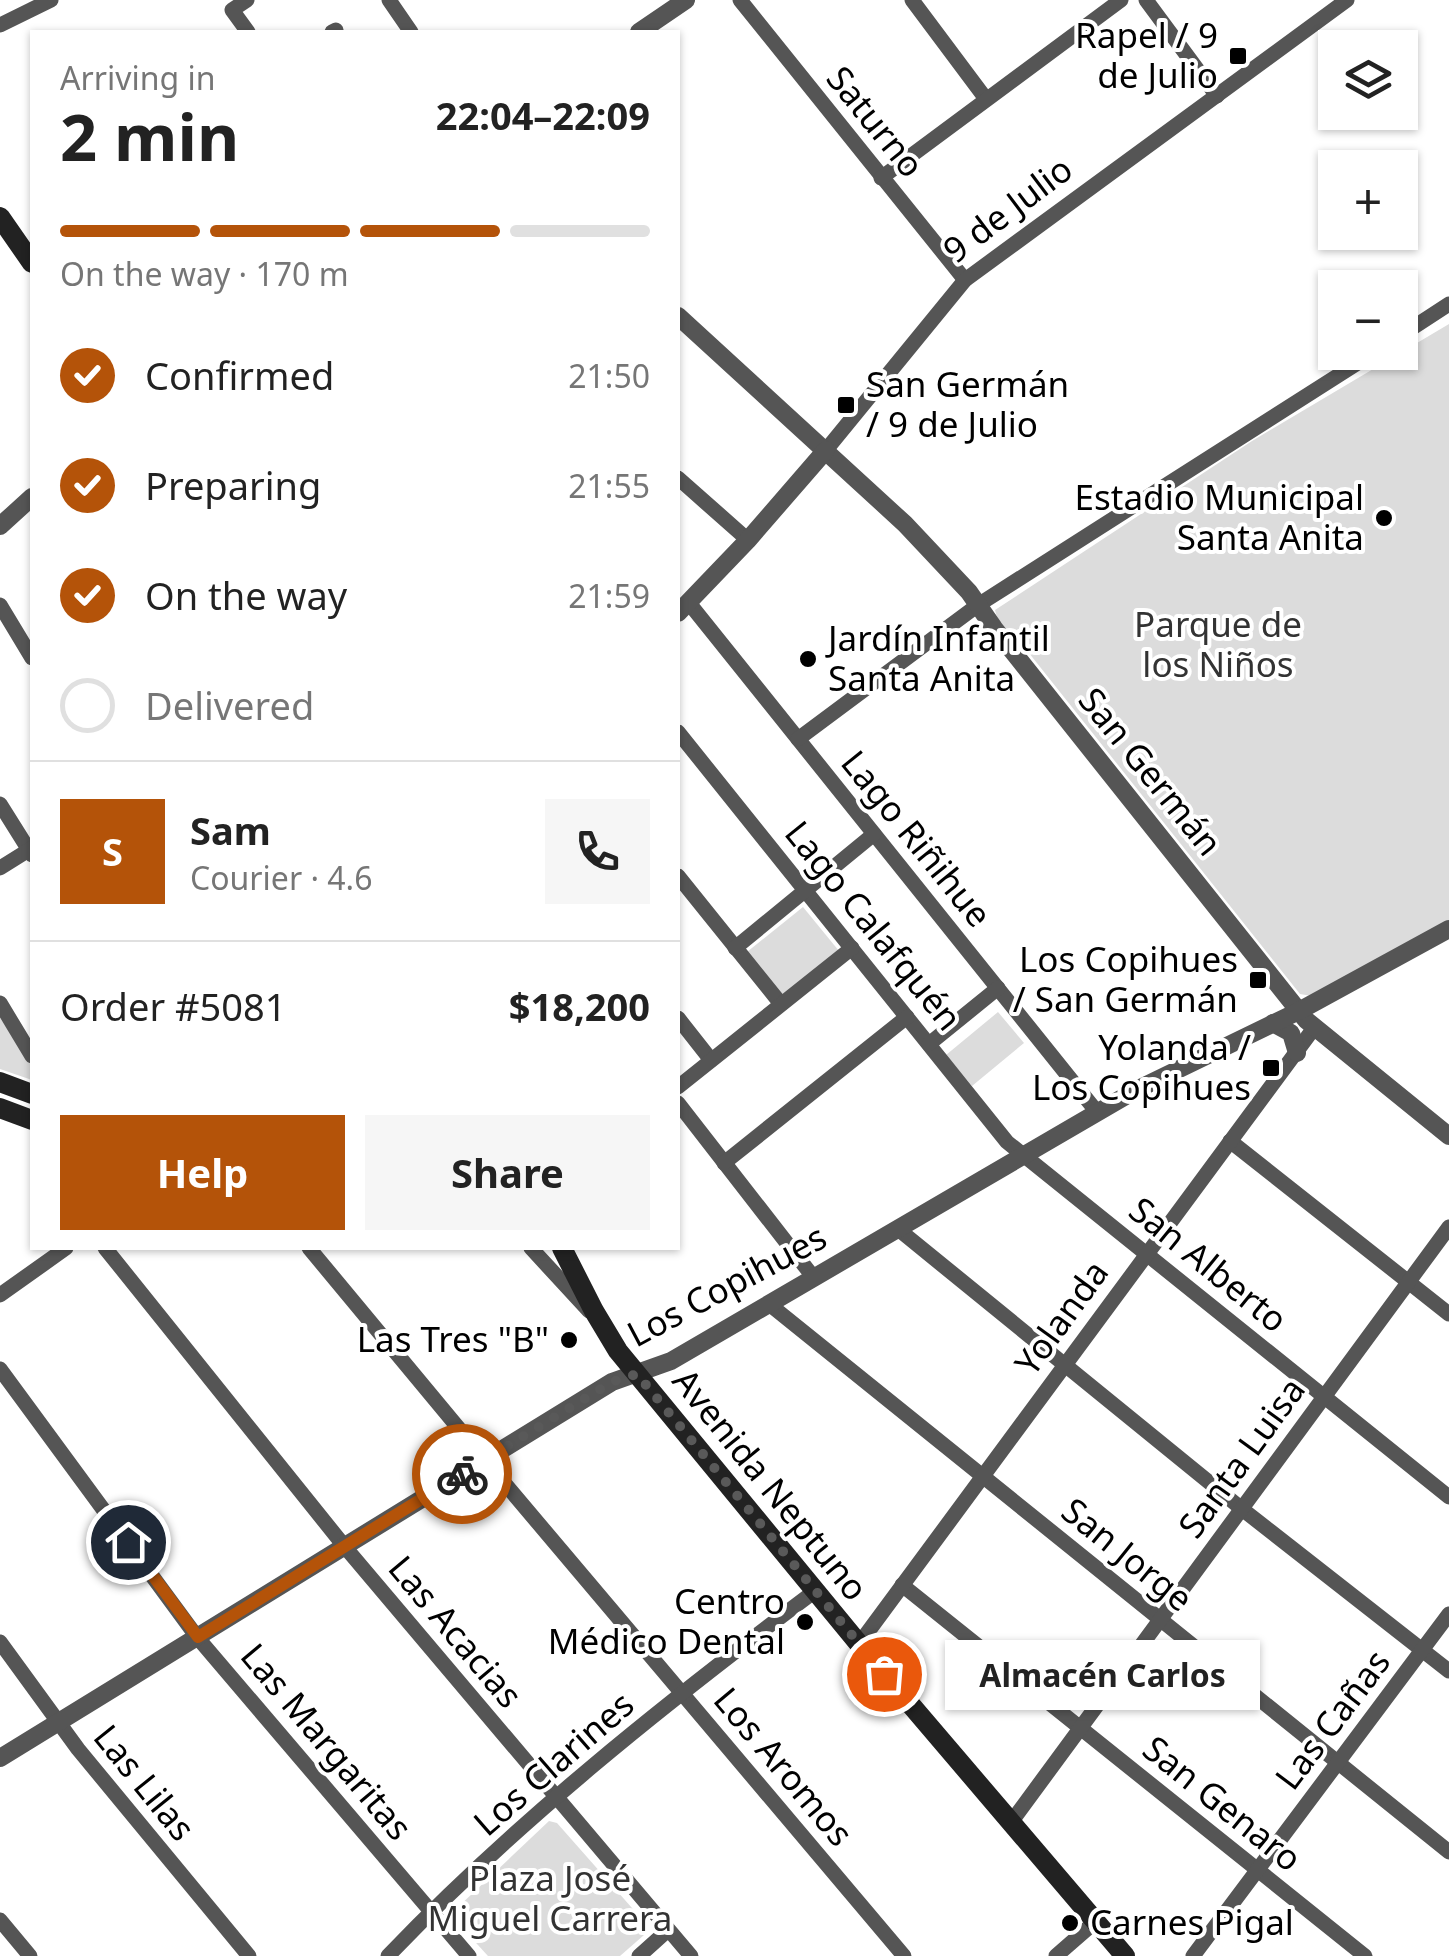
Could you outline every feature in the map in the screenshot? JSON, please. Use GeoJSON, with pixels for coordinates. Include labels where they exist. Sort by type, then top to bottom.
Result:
{"type":"FeatureCollection","features":[{"type":"Feature","properties":{"kind":"main road"},"geometry":{"type":"LineString","coordinates":[[0,216],[30,260]]}},
{"type":"Feature","properties":{"kind":"main road"},"geometry":{"type":"LineString","coordinates":[[0,1082],[30,1093]]}},
{"type":"Feature","properties":{"kind":"main road"},"geometry":{"type":"LineString","coordinates":[[0,1108],[30,1119]]}},
{"type":"Feature","properties":{"kind":"main road","name":"Avenida Neptuno"},"geometry":{"type":"LineString","coordinates":[[563,1250],[602,1325],[637,1374],[858,1644],[1126,1956]]}},
{"type":"Feature","properties":{"kind":"street"},"geometry":{"type":"LineString","coordinates":[[0,25],[52,0]]}},
{"type":"Feature","properties":{"kind":"street"},"geometry":{"type":"LineString","coordinates":[[247,0],[232,10],[247,30]]}},
{"type":"Feature","properties":{"kind":"street"},"geometry":{"type":"LineString","coordinates":[[389,0],[411,30]]}},
{"type":"Feature","properties":{"kind":"street"},"geometry":{"type":"LineString","coordinates":[[643,30],[686,0]]}},
{"type":"Feature","properties":{"kind":"street","name":"Saturno"},"geometry":{"type":"LineString","coordinates":[[740,0],[965,280]]}},
{"type":"Feature","properties":{"kind":"street"},"geometry":{"type":"LineString","coordinates":[[882,178],[1121,0]]}},
{"type":"Feature","properties":{"kind":"street"},"geometry":{"type":"LineString","coordinates":[[1146,0],[1217,96]]}},
{"type":"Feature","properties":{"kind":"street","name":"9 de Julio"},"geometry":{"type":"LineString","coordinates":[[683,608],[826,450],[965,280],[1346,0]]}},
{"type":"Feature","properties":{"kind":"street"},"geometry":{"type":"LineString","coordinates":[[921,3],[986,99]]}},
{"type":"Feature","properties":{"kind":"street"},"geometry":{"type":"LineString","coordinates":[[1418,324],[1449,304]]}},
{"type":"Feature","properties":{"kind":"street","name":"San Germán"},"geometry":{"type":"LineString","coordinates":[[680,318],[826,450],[970,592],[1314,1028],[1449,1136]]}},
{"type":"Feature","properties":{"kind":"street"},"geometry":{"type":"LineString","coordinates":[[798,740],[978,605],[1347,370]]}},
{"type":"Feature","properties":{"kind":"street"},"geometry":{"type":"LineString","coordinates":[[680,480],[748,540]]}},
{"type":"Feature","properties":{"kind":"street"},"geometry":{"type":"LineString","coordinates":[[1,522],[30,499]]}},
{"type":"Feature","properties":{"kind":"street"},"geometry":{"type":"LineString","coordinates":[[0,605],[30,655]]}},
{"type":"Feature","properties":{"kind":"street","name":"Lago Riñihue"},"geometry":{"type":"LineString","coordinates":[[683,608],[798,740],[1098,1112]]}},
{"type":"Feature","properties":{"kind":"street","name":"Lago Calafquén"},"geometry":{"type":"LineString","coordinates":[[680,734],[1008,1142],[1024,1155]]}},
{"type":"Feature","properties":{"kind":"street"},"geometry":{"type":"LineString","coordinates":[[0,804],[30,849]]}},
{"type":"Feature","properties":{"kind":"street"},"geometry":{"type":"LineString","coordinates":[[735,948],[874,834]]}},
{"type":"Feature","properties":{"kind":"street"},"geometry":{"type":"LineString","coordinates":[[0,868],[30,852]]}},
{"type":"Feature","properties":{"kind":"street"},"geometry":{"type":"LineString","coordinates":[[680,879],[780,1004]]}},
{"type":"Feature","properties":{"kind":"street","name":"Los Copihues"},"geometry":{"type":"LineString","coordinates":[[0,1758],[612,1382],[672,1361],[1098,1112],[1299,1011],[1449,929]]}},
{"type":"Feature","properties":{"kind":"street"},"geometry":{"type":"LineString","coordinates":[[680,1084],[852,948]]}},
{"type":"Feature","properties":{"kind":"street"},"geometry":{"type":"LineString","coordinates":[[928,1044],[998,988]]}},
{"type":"Feature","properties":{"kind":"street"},"geometry":{"type":"LineString","coordinates":[[0,1004],[30,1053]]}},
{"type":"Feature","properties":{"kind":"street"},"geometry":{"type":"LineString","coordinates":[[724,1163],[907,1017]]}},
{"type":"Feature","properties":{"kind":"street"},"geometry":{"type":"LineString","coordinates":[[680,1021],[711,1060]]}},
{"type":"Feature","properties":{"kind":"street"},"geometry":{"type":"LineString","coordinates":[[1274,1023],[1290,1033],[1297,1052]]}},
{"type":"Feature","properties":{"kind":"street","name":"Yolanda"},"geometry":{"type":"LineString","coordinates":[[858,1644],[1314,1028]]}},
{"type":"Feature","properties":{"kind":"street"},"geometry":{"type":"LineString","coordinates":[[680,1106],[814,1278]]}},
{"type":"Feature","properties":{"kind":"street"},"geometry":{"type":"LineString","coordinates":[[1230,1142],[1449,1314]]}},
{"type":"Feature","properties":{"kind":"street","name":"San Alberto"},"geometry":{"type":"LineString","coordinates":[[1024,1155],[1449,1496]]}},
{"type":"Feature","properties":{"kind":"street","name":"Santa Luisa"},"geometry":{"type":"LineString","coordinates":[[1012,1821],[1449,1227]]}},
{"type":"Feature","properties":{"kind":"street"},"geometry":{"type":"LineString","coordinates":[[898,1229],[1242,1509],[1449,1671]]}},
{"type":"Feature","properties":{"kind":"street"},"geometry":{"type":"LineString","coordinates":[[0,1294],[63,1250]]}},
{"type":"Feature","properties":{"kind":"street","name":"Las Acacias"},"geometry":{"type":"LineString","coordinates":[[107,1250],[344,1546],[691,1956]]}},
{"type":"Feature","properties":{"kind":"street","name":"Los Aromos"},"geometry":{"type":"LineString","coordinates":[[311,1250],[904,1956]]}},
{"type":"Feature","properties":{"kind":"street","name":"Avenida Neptuno"},"geometry":{"type":"LineString","coordinates":[[533,1250],[602,1325]]}},
{"type":"Feature","properties":{"kind":"street","name":"San Jorge"},"geometry":{"type":"LineString","coordinates":[[769,1304],[1449,1852]]}},
{"type":"Feature","properties":{"kind":"street","name":"Las Margaritas"},"geometry":{"type":"LineString","coordinates":[[0,1369],[198,1637],[469,1956]]}},
{"type":"Feature","properties":{"kind":"street","name":"San Genaro"},"geometry":{"type":"LineString","coordinates":[[902,1586],[1364,1956]]}},
{"type":"Feature","properties":{"kind":"street","name":"Los Clarines"},"geometry":{"type":"LineString","coordinates":[[388,1956],[556,1800],[682,1694],[814,1591]]}},
{"type":"Feature","properties":{"kind":"street","name":"Las Cañas"},"geometry":{"type":"LineString","coordinates":[[1193,1956],[1449,1614]]}},
{"type":"Feature","properties":{"kind":"street","name":"Las Lilas"},"geometry":{"type":"LineString","coordinates":[[0,1642],[58,1723],[249,1956]]}},
{"type":"Feature","properties":{"kind":"street"},"geometry":{"type":"LineString","coordinates":[[0,1920],[30,1956]]}},
{"type":"Feature","properties":{"kind":"street"},"geometry":{"type":"LineString","coordinates":[[1056,1956],[1096,1921]]}},
{"type":"Feature","properties":{"kind":"street"},"geometry":{"type":"LineString","coordinates":[[639,1956],[668,1930]]}},
{"type":"Feature","properties":{"kind":"green space","name":"Parque de los Niños"},"geometry":{"type":"Polygon","coordinates":[[[1449,324],[1449,920],[1312,996],[1300,994],[1021,643],[1004,629],[995,610],[1252,441],[1372,370],[1418,370],[1418,342],[1449,324]]]}},
{"type":"Feature","properties":{"kind":"green space"},"geometry":{"type":"Polygon","coordinates":[[[803,907],[839,951],[782,996],[747,952],[803,907]]]}},
{"type":"Feature","properties":{"kind":"green space"},"geometry":{"type":"Polygon","coordinates":[[[998,1012],[1024,1043],[972,1086],[946,1055],[998,1012]]]}},
{"type":"Feature","properties":{"kind":"green space"},"geometry":{"type":"Polygon","coordinates":[[[0,1018],[30,1059],[30,1079],[0,1069],[0,1018]]]}},
{"type":"Feature","properties":{"kind":"green space","name":"Plaza José Miguel Carrera"},"geometry":{"type":"Polygon","coordinates":[[[549,1821],[557,1823],[647,1925],[644,1935],[620,1956],[488,1956],[456,1921],[456,1909],[549,1821]]]}},
{"type":"Feature","properties":{"kind":"way so far"},"geometry":{"type":"LineString","coordinates":[[462,1474],[612,1382],[637,1374],[884,1674]]}},
{"type":"Feature","properties":{"kind":"place","name":"Rapel / 9 de Julio"},"geometry":{"type":"Point","coordinates":[1238,56]}},
{"type":"Feature","properties":{"kind":"place","name":"San Germán / 9 de Julio"},"geometry":{"type":"Point","coordinates":[846,405]}},
{"type":"Feature","properties":{"kind":"place","name":"Estadio Municipal Santa Anita"},"geometry":{"type":"Point","coordinates":[1384,518]}},
{"type":"Feature","properties":{"kind":"place","name":"Jardín Infantil Santa Anita"},"geometry":{"type":"Point","coordinates":[808,659]}},
{"type":"Feature","properties":{"kind":"place","name":"Los Copihues / San Germán"},"geometry":{"type":"Point","coordinates":[1258,980]}},
{"type":"Feature","properties":{"kind":"place","name":"Yolanda / Los Copihues"},"geometry":{"type":"Point","coordinates":[1271,1068]}},
{"type":"Feature","properties":{"kind":"place","name":"Las Tres \"B\""},"geometry":{"type":"Point","coordinates":[569,1340]}},
{"type":"Feature","properties":{"kind":"place","name":"Centro Médico Dental"},"geometry":{"type":"Point","coordinates":[805,1622]}},
{"type":"Feature","properties":{"kind":"place","name":"Almacén Carlos"},"geometry":{"type":"Point","coordinates":[884,1674]}},
{"type":"Feature","properties":{"kind":"place","name":"Carnes Pigal"},"geometry":{"type":"Point","coordinates":[1070,1923]}},
{"type":"Feature","properties":{"kind":"route"},"geometry":{"type":"LineString","coordinates":[[128,1542],[198,1637],[462,1474]]}}]}
